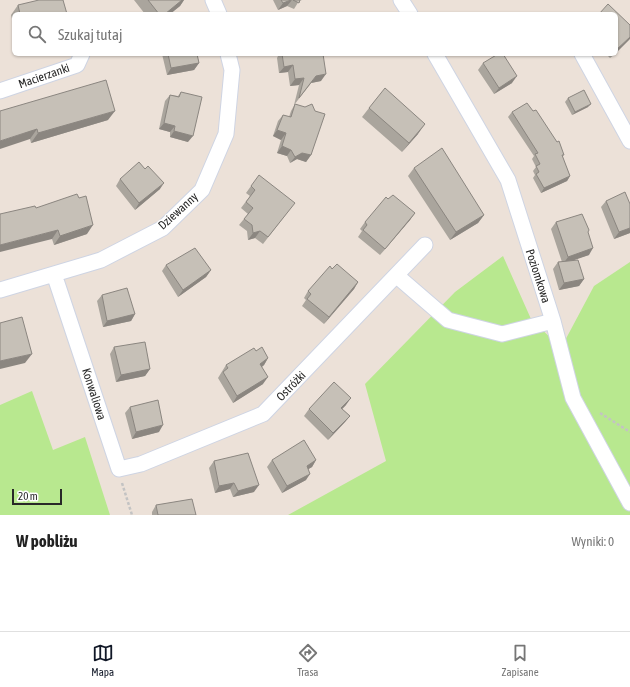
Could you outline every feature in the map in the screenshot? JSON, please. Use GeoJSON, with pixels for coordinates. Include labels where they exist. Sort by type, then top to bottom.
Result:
{"type":"FeatureCollection","features":[{"type":"Feature","properties":{"kind":"street"},"geometry":{"type":"LineString","coordinates":[[213,0],[217,12]]}},
{"type":"Feature","properties":{"kind":"street"},"geometry":{"type":"LineString","coordinates":[[401,0],[409,12]]}},
{"type":"Feature","properties":{"kind":"street","name":"Macierzanki"},"geometry":{"type":"LineString","coordinates":[[0,91],[77,65],[81,56]]}},
{"type":"Feature","properties":{"kind":"street","name":"Dziewanny"},"geometry":{"type":"LineString","coordinates":[[0,290],[101,260],[163,228],[202,190],[226,134],[232,70],[228,56]]}},
{"type":"Feature","properties":{"kind":"street","name":"Poziomkowa"},"geometry":{"type":"LineString","coordinates":[[442,56],[508,180],[553,321],[574,398],[630,503]]}},
{"type":"Feature","properties":{"kind":"street"},"geometry":{"type":"LineString","coordinates":[[583,56],[630,141]]}},
{"type":"Feature","properties":{"kind":"street","name":"Ostróżki"},"geometry":{"type":"LineString","coordinates":[[119,469],[141,464],[263,414],[397,276],[425,245]]}},
{"type":"Feature","properties":{"kind":"street","name":"Konwaliowa"},"geometry":{"type":"LineString","coordinates":[[54,274],[119,469]]}},
{"type":"Feature","properties":{"kind":"street"},"geometry":{"type":"LineString","coordinates":[[397,276],[448,320],[502,334],[553,321]]}},
{"type":"Feature","properties":{"kind":"path"},"geometry":{"type":"LineString","coordinates":[[119,469],[132,515]]}},
{"type":"Feature","properties":{"kind":"green space"},"geometry":{"type":"Polygon","coordinates":[[[503,256],[531,319],[561,348],[594,286],[630,262],[630,515],[288,515],[386,461],[365,384],[455,292],[503,256]]]}},
{"type":"Feature","properties":{"kind":"green space"},"geometry":{"type":"Polygon","coordinates":[[[32,391],[53,450],[85,437],[110,515],[0,515],[0,405],[32,391]]]}},
{"type":"Feature","properties":{"kind":"building"},"geometry":{"type":"Polygon","coordinates":[[[39,0],[63,0],[66,12],[20,12],[18,5],[39,0]]]}},
{"type":"Feature","properties":{"kind":"building"},"geometry":{"type":"Polygon","coordinates":[[[148,0],[182,0],[167,12],[157,12],[148,0]]]}},
{"type":"Feature","properties":{"kind":"building"},"geometry":{"type":"Polygon","coordinates":[[[281,0],[291,0],[283,3],[281,0]]]}},
{"type":"Feature","properties":{"kind":"building"},"geometry":{"type":"Polygon","coordinates":[[[293,0],[300,0],[299,3],[293,0]]]}},
{"type":"Feature","properties":{"kind":"building"},"geometry":{"type":"Polygon","coordinates":[[[608,4],[616,12],[601,12],[608,4]]]}},
{"type":"Feature","properties":{"kind":"building"},"geometry":{"type":"Polygon","coordinates":[[[618,14],[630,25],[630,37],[618,48],[618,14]]]}},
{"type":"Feature","properties":{"kind":"building"},"geometry":{"type":"Polygon","coordinates":[[[168,56],[197,56],[199,63],[171,68],[168,56]]]}},
{"type":"Feature","properties":{"kind":"building"},"geometry":{"type":"Polygon","coordinates":[[[282,56],[323,56],[326,74],[316,76],[299,98],[304,78],[295,79],[293,65],[284,67],[282,56]]]}},
{"type":"Feature","properties":{"kind":"building"},"geometry":{"type":"Polygon","coordinates":[[[495,56],[504,56],[517,76],[499,88],[483,63],[495,56]]]}},
{"type":"Feature","properties":{"kind":"building"},"geometry":{"type":"Polygon","coordinates":[[[106,80],[115,111],[38,133],[37,129],[0,141],[0,111],[106,80]]]}},
{"type":"Feature","properties":{"kind":"building"},"geometry":{"type":"Polygon","coordinates":[[[385,88],[425,124],[409,143],[369,108],[385,88]]]}},
{"type":"Feature","properties":{"kind":"building"},"geometry":{"type":"Polygon","coordinates":[[[584,90],[591,104],[575,112],[568,98],[584,90]]]}},
{"type":"Feature","properties":{"kind":"building"},"geometry":{"type":"Polygon","coordinates":[[[181,92],[202,97],[193,136],[174,131],[175,126],[164,123],[170,95],[179,97],[181,92]]]}},
{"type":"Feature","properties":{"kind":"building"},"geometry":{"type":"Polygon","coordinates":[[[527,103],[533,111],[536,110],[557,142],[559,141],[564,155],[562,155],[570,176],[544,188],[536,174],[539,172],[536,166],[540,164],[535,154],[538,153],[512,112],[527,103]]]}},
{"type":"Feature","properties":{"kind":"building"},"geometry":{"type":"Polygon","coordinates":[[[295,104],[305,107],[312,104],[315,111],[325,114],[311,155],[302,153],[295,157],[291,150],[282,146],[286,133],[277,130],[283,115],[291,117],[295,104]]]}},
{"type":"Feature","properties":{"kind":"building"},"geometry":{"type":"Polygon","coordinates":[[[442,148],[484,215],[456,232],[414,168],[442,148]]]}},
{"type":"Feature","properties":{"kind":"building"},"geometry":{"type":"Polygon","coordinates":[[[139,162],[145,169],[148,166],[164,183],[139,203],[120,179],[139,162]]]}},
{"type":"Feature","properties":{"kind":"building"},"geometry":{"type":"Polygon","coordinates":[[[259,175],[295,203],[268,237],[260,231],[253,233],[252,225],[244,219],[253,208],[246,202],[255,190],[251,186],[259,175]]]}},
{"type":"Feature","properties":{"kind":"building"},"geometry":{"type":"Polygon","coordinates":[[[625,192],[630,204],[630,228],[619,232],[606,201],[625,192]]]}},
{"type":"Feature","properties":{"kind":"building"},"geometry":{"type":"Polygon","coordinates":[[[77,194],[79,198],[86,196],[93,225],[60,236],[58,230],[0,245],[0,214],[35,206],[36,208],[77,194]]]}},
{"type":"Feature","properties":{"kind":"building"},"geometry":{"type":"Polygon","coordinates":[[[393,195],[415,213],[385,249],[363,230],[367,225],[365,222],[386,197],[388,199],[393,195]]]}},
{"type":"Feature","properties":{"kind":"building"},"geometry":{"type":"Polygon","coordinates":[[[582,214],[589,230],[588,232],[593,248],[568,257],[556,222],[582,214]]]}},
{"type":"Feature","properties":{"kind":"building"},"geometry":{"type":"Polygon","coordinates":[[[195,248],[211,270],[183,290],[166,265],[195,248]]]}},
{"type":"Feature","properties":{"kind":"building"},"geometry":{"type":"Polygon","coordinates":[[[578,260],[584,279],[564,283],[558,262],[578,260]]]}},
{"type":"Feature","properties":{"kind":"building"},"geometry":{"type":"Polygon","coordinates":[[[337,264],[358,282],[329,317],[307,299],[311,294],[308,291],[330,266],[332,269],[337,264]]]}},
{"type":"Feature","properties":{"kind":"building"},"geometry":{"type":"Polygon","coordinates":[[[127,288],[135,314],[107,321],[102,295],[127,288]]]}},
{"type":"Feature","properties":{"kind":"building"},"geometry":{"type":"Polygon","coordinates":[[[22,317],[32,354],[0,361],[0,323],[22,317]]]}},
{"type":"Feature","properties":{"kind":"building"},"geometry":{"type":"Polygon","coordinates":[[[145,342],[150,369],[121,375],[114,347],[145,342]]]}},
{"type":"Feature","properties":{"kind":"building"},"geometry":{"type":"Polygon","coordinates":[[[262,347],[268,358],[260,364],[268,377],[237,396],[223,372],[228,368],[226,365],[254,348],[256,351],[262,347]]]}},
{"type":"Feature","properties":{"kind":"building"},"geometry":{"type":"Polygon","coordinates":[[[334,382],[351,398],[341,408],[350,416],[333,433],[309,409],[334,382]]]}},
{"type":"Feature","properties":{"kind":"building"},"geometry":{"type":"Polygon","coordinates":[[[158,400],[163,425],[136,432],[130,407],[158,400]]]}},
{"type":"Feature","properties":{"kind":"building"},"geometry":{"type":"Polygon","coordinates":[[[304,440],[316,460],[307,466],[310,474],[287,486],[272,460],[304,440]]]}},
{"type":"Feature","properties":{"kind":"building"},"geometry":{"type":"Polygon","coordinates":[[[248,453],[259,485],[238,491],[234,483],[219,486],[214,461],[248,453]]]}},
{"type":"Feature","properties":{"kind":"building"},"geometry":{"type":"Polygon","coordinates":[[[192,499],[196,515],[158,515],[156,505],[192,499]]]}}]}
